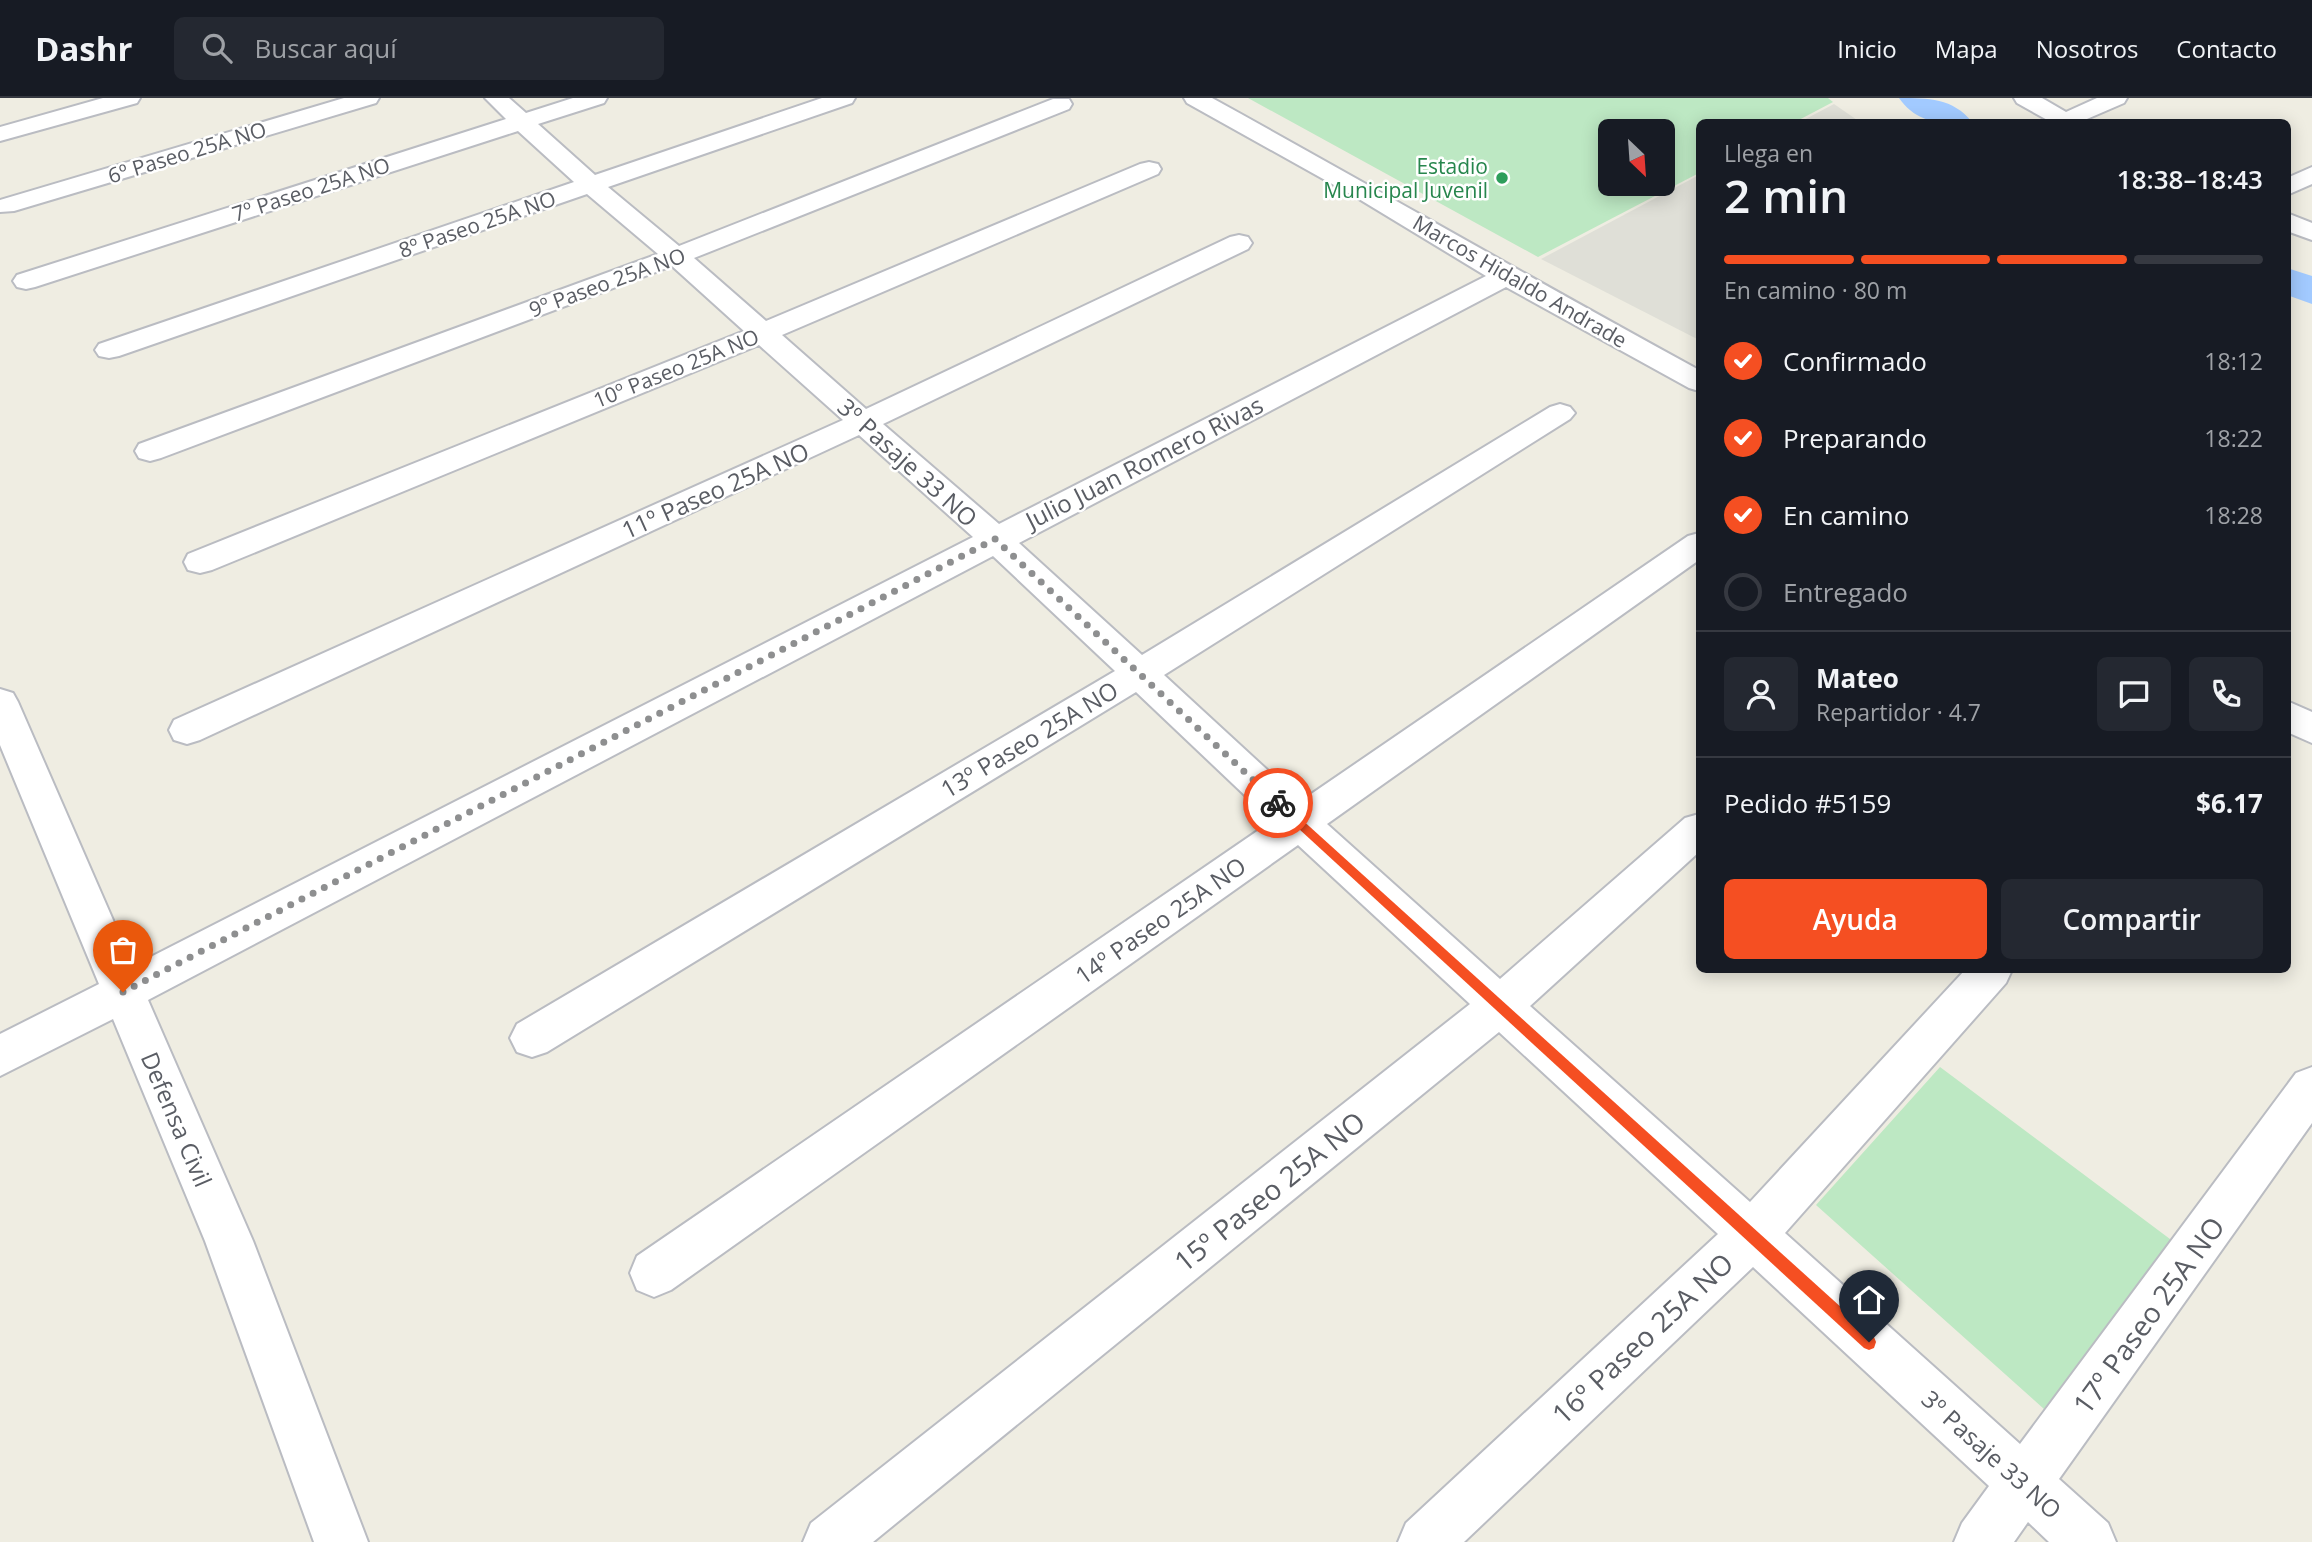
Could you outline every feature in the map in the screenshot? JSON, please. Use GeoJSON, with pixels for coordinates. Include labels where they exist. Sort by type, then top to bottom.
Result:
{"type":"FeatureCollection","features":[{"type":"Feature","properties":{"kind":"street"},"geometry":{"type":"LineString","coordinates":[[0,134],[129,98]]}},
{"type":"Feature","properties":{"kind":"street","name":"6º Paseo 25A NO"},"geometry":{"type":"LineString","coordinates":[[5,206],[368,98]]}},
{"type":"Feature","properties":{"kind":"street","name":"7º Paseo 25A NO"},"geometry":{"type":"LineString","coordinates":[[26,281],[508,110],[596,98]]}},
{"type":"Feature","properties":{"kind":"street","name":"8º Paseo 25A NO"},"geometry":{"type":"LineString","coordinates":[[108,350],[844,98]]}},
{"type":"Feature","properties":{"kind":"street","name":"Marcos Hidaldo Andrade"},"geometry":{"type":"LineString","coordinates":[[1195,98],[1368,194],[1506,276],[1696,380]]}},
{"type":"Feature","properties":{"kind":"street"},"geometry":{"type":"LineString","coordinates":[[2025,98],[2060,119]]}},
{"type":"Feature","properties":{"kind":"street"},"geometry":{"type":"LineString","coordinates":[[2071,119],[2116,98]]}},
{"type":"Feature","properties":{"kind":"street","name":"9º Paseo 25A NO"},"geometry":{"type":"LineString","coordinates":[[150,452],[676,256],[1061,104]]}},
{"type":"Feature","properties":{"kind":"street","name":"3º Pasaje 33 NO"},"geometry":{"type":"LineString","coordinates":[[508,110],[995,539],[1300,823],[2088,1542]]}},
{"type":"Feature","properties":{"kind":"street","name":"10º Paseo 25A NO"},"geometry":{"type":"LineString","coordinates":[[200,562],[763,333],[1149,169]]}},
{"type":"Feature","properties":{"kind":"street"},"geometry":{"type":"LineString","coordinates":[[2291,186],[2312,174]]}},
{"type":"Feature","properties":{"kind":"street"},"geometry":{"type":"LineString","coordinates":[[2291,223],[2312,232]]}},
{"type":"Feature","properties":{"kind":"street","name":"11º Paseo 25A NO"},"geometry":{"type":"LineString","coordinates":[[187,730],[863,422],[1239,243]]}},
{"type":"Feature","properties":{"kind":"street","name":"Julio Juan Romero Rivas"},"geometry":{"type":"LineString","coordinates":[[0,1056],[1506,276]]}},
{"type":"Feature","properties":{"kind":"street","name":"13º Paseo 25A NO"},"geometry":{"type":"LineString","coordinates":[[532,1038],[1138,674],[1560,413]]}},
{"type":"Feature","properties":{"kind":"street","name":"14º Paseo 25A NO"},"geometry":{"type":"LineString","coordinates":[[654,1273],[1696,546]]}},
{"type":"Feature","properties":{"kind":"street","name":"Defensa Civil"},"geometry":{"type":"LineString","coordinates":[[0,702],[229,1241],[341,1542]]}},
{"type":"Feature","properties":{"kind":"street"},"geometry":{"type":"LineString","coordinates":[[2291,717],[2312,729]]}},
{"type":"Feature","properties":{"kind":"street","name":"15º Paseo 25A NO"},"geometry":{"type":"LineString","coordinates":[[830,1542],[1501,1005],[1696,832]]}},
{"type":"Feature","properties":{"kind":"street","name":"16º Paseo 25A NO"},"geometry":{"type":"LineString","coordinates":[[1425,1542],[1751,1236],[1988,973]]}},
{"type":"Feature","properties":{"kind":"street","name":"17º Paseo 25A NO"},"geometry":{"type":"LineString","coordinates":[[1981,1542],[2026,1484],[2312,1087]]}},
{"type":"Feature","properties":{"kind":"shaded area"},"geometry":{"type":"Polygon","coordinates":[[[1834,104],[1856,119],[1806,119],[1834,104]]]}},
{"type":"Feature","properties":{"kind":"shaded area"},"geometry":{"type":"Polygon","coordinates":[[[1696,177],[1696,338],[1541,259],[1660,196],[1675,196],[1675,188],[1696,177]]]}},
{"type":"Feature","properties":{"kind":"green space","name":"Estadio Municipal Juvenil"},"geometry":{"type":"Polygon","coordinates":[[[1248,98],[1828,98],[1833,102],[1801,119],[1696,119],[1696,175],[1675,186],[1675,119],[1598,119],[1598,196],[1655,196],[1538,257],[1248,98]]]}},
{"type":"Feature","properties":{"kind":"green space"},"geometry":{"type":"Polygon","coordinates":[[[1940,1067],[2174,1242],[2044,1409],[1816,1205],[1940,1067]]]}},
{"type":"Feature","properties":{"kind":"waterway"},"geometry":{"type":"LineString","coordinates":[[1917,98],[1949,119]]}},
{"type":"Feature","properties":{"kind":"waterway"},"geometry":{"type":"LineString","coordinates":[[2291,282],[2312,291]]}},
{"type":"Feature","properties":{"kind":"way so far"},"geometry":{"type":"LineString","coordinates":[[123,992],[995,539],[1278,803]]}},
{"type":"Feature","properties":{"kind":"place","name":"Estadio Municipal Juvenil"},"geometry":{"type":"Point","coordinates":[1502,178]}},
{"type":"Feature","properties":{"kind":"route"},"geometry":{"type":"LineString","coordinates":[[1278,803],[1869,1342]]}}]}
